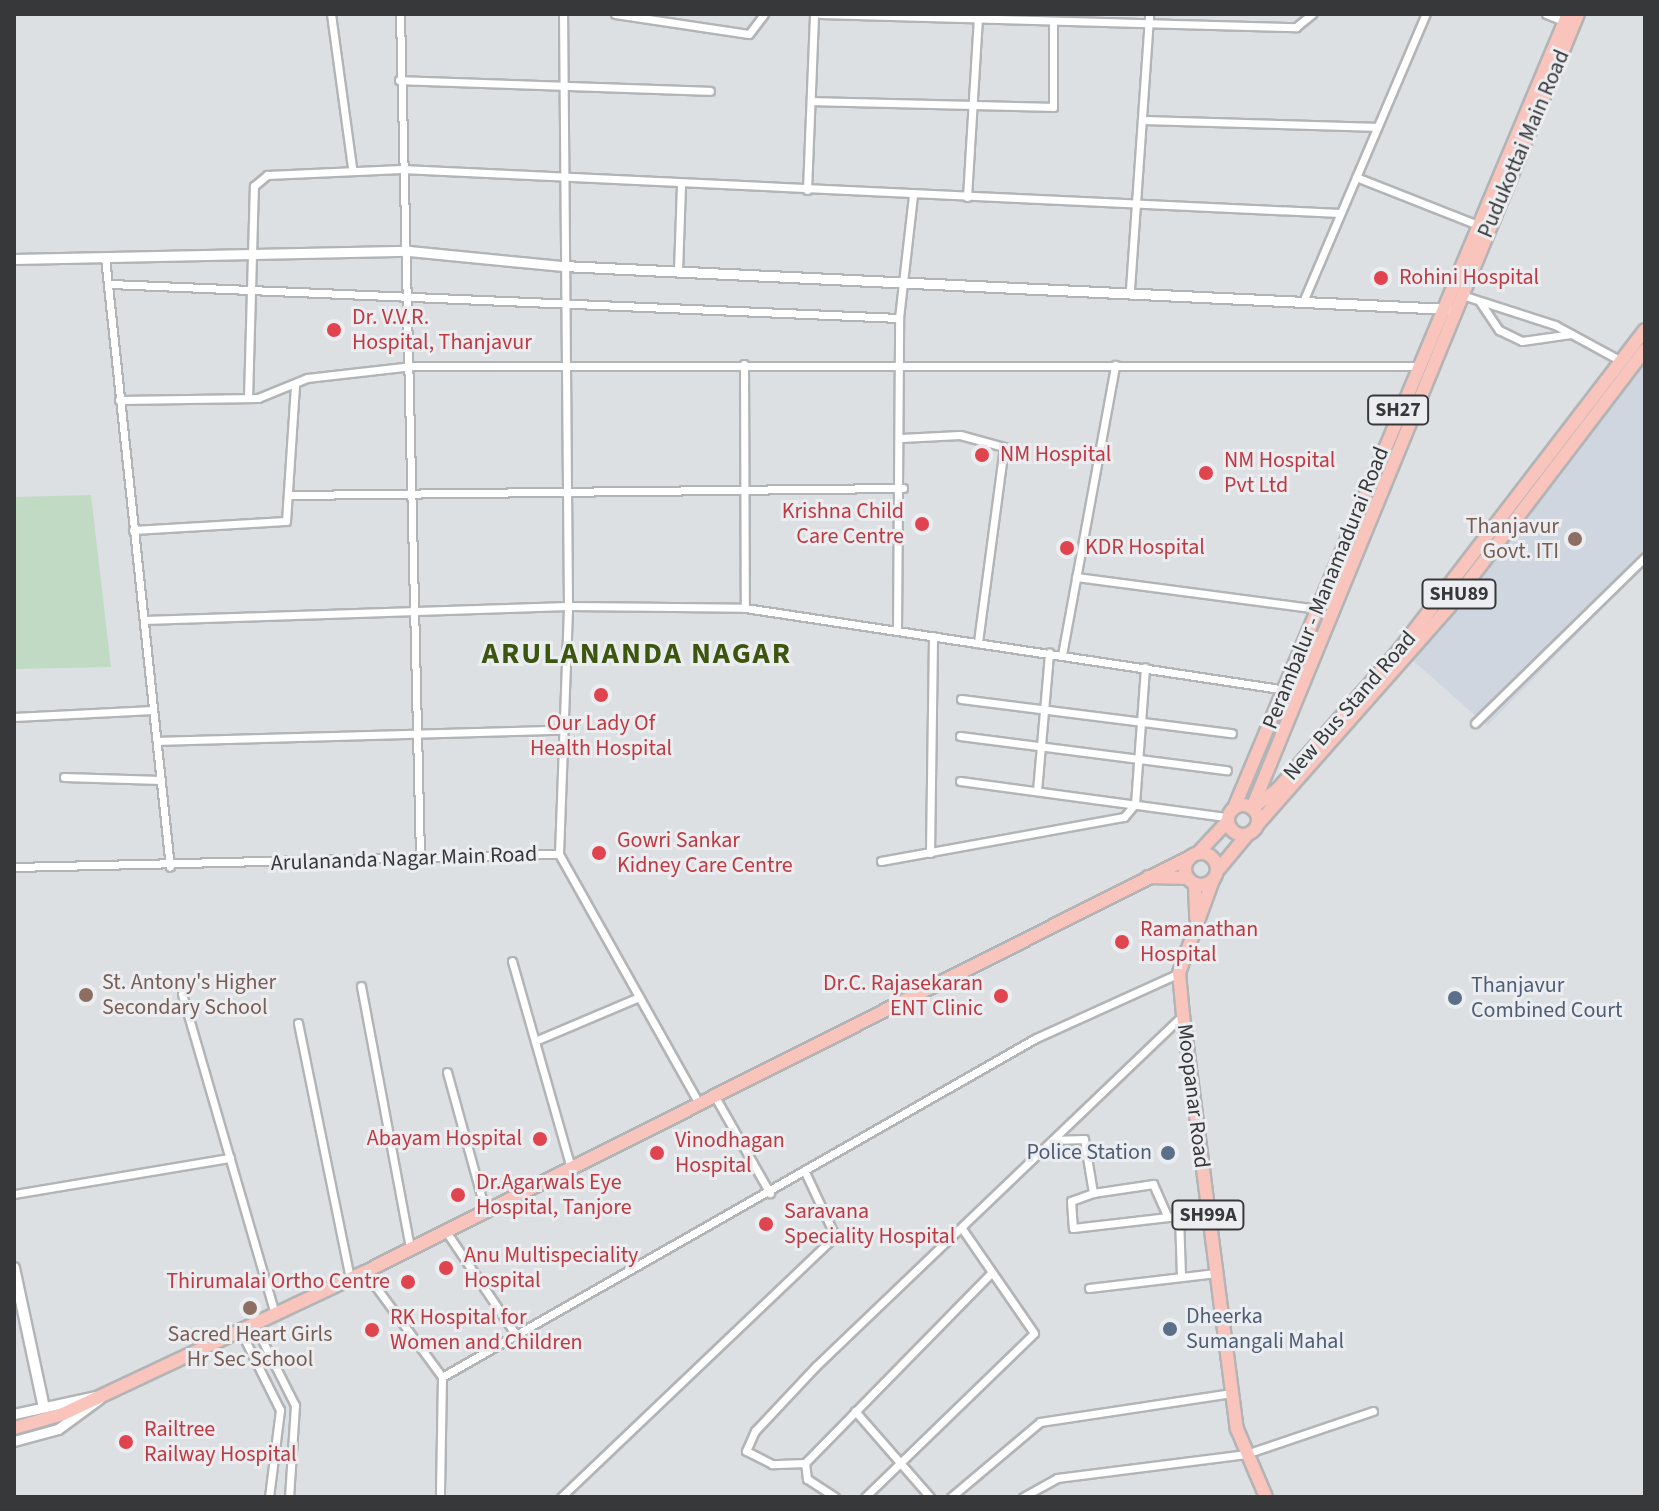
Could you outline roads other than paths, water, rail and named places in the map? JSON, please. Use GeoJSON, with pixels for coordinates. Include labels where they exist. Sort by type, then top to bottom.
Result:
{"type":"FeatureCollection","features":[{"type":"Feature","properties":{"kind":"main road","name":"Pudukottai Main Road"},"geometry":{"type":"LineString","coordinates":[[1252,808],[1293,690],[1450,310],[1462,295],[1508,167],[1571,19]]}},
{"type":"Feature","properties":{"kind":"main road","name":"Perambalur - Manamadurai Road"},"geometry":{"type":"LineString","coordinates":[[1194,855],[1229,815],[1293,690],[1368,476],[1417,366],[1450,310],[1478,225],[1508,167]]}},
{"type":"Feature","properties":{"kind":"main road","name":"New Bus Stand Road"},"geometry":{"type":"LineString","coordinates":[[1252,808],[1277,790],[1407,642],[1645,330]]}},
{"type":"Feature","properties":{"kind":"main road","name":"New Bus Stand Road"},"geometry":{"type":"LineString","coordinates":[[1257,825],[1449,607],[1645,350]]}},
{"type":"Feature","properties":{"kind":"main road"},"geometry":{"type":"LineString","coordinates":[[1368,476],[1381,481]]}},
{"type":"Feature","properties":{"kind":"main road"},"geometry":{"type":"LineString","coordinates":[[1247,835],[1229,815],[1252,808],[1257,825]]}},
{"type":"Feature","properties":{"kind":"main road","name":"SHU89"},"geometry":{"type":"LineString","coordinates":[[1215,875],[1257,825]]}},
{"type":"Feature","properties":{"kind":"main road"},"geometry":{"type":"LineString","coordinates":[[14,1428],[63,1414],[275,1315],[1145,877],[1194,855],[1212,856],[1215,875],[1192,881],[1145,877]]}},
{"type":"Feature","properties":{"kind":"main road","name":"Moopanar Road"},"geometry":{"type":"LineString","coordinates":[[1194,855],[1192,881],[1196,929]]}},
{"type":"Feature","properties":{"kind":"main road","name":"Moopanar Road"},"geometry":{"type":"LineString","coordinates":[[1215,875],[1179,973],[1232,1393],[1246,1454],[1266,1497]]}},
{"type":"Feature","properties":{"kind":"main road"},"geometry":{"type":"LineString","coordinates":[[14,1268],[43,1403]]}},
{"type":"Feature","properties":{"kind":"street"},"geometry":{"type":"LineString","coordinates":[[331,14],[352,168]]}},
{"type":"Feature","properties":{"kind":"street"},"geometry":{"type":"LineString","coordinates":[[400,14],[402,169],[409,251],[412,366],[420,857]]}},
{"type":"Feature","properties":{"kind":"street"},"geometry":{"type":"LineString","coordinates":[[559,854],[568,606],[563,14]]}},
{"type":"Feature","properties":{"kind":"street"},"geometry":{"type":"LineString","coordinates":[[615,14],[749,34],[764,14]]}},
{"type":"Feature","properties":{"kind":"street"},"geometry":{"type":"LineString","coordinates":[[807,190],[814,14]]}},
{"type":"Feature","properties":{"kind":"street"},"geometry":{"type":"LineString","coordinates":[[820,14],[1296,27],[1312,14]]}},
{"type":"Feature","properties":{"kind":"street"},"geometry":{"type":"LineString","coordinates":[[1130,289],[1136,205],[1147,120],[1149,14]]}},
{"type":"Feature","properties":{"kind":"street"},"geometry":{"type":"LineString","coordinates":[[1305,297],[1426,14]]}},
{"type":"Feature","properties":{"kind":"street"},"geometry":{"type":"LineString","coordinates":[[1546,14],[1571,19]]}},
{"type":"Feature","properties":{"kind":"street"},"geometry":{"type":"LineString","coordinates":[[967,197],[978,19]]}},
{"type":"Feature","properties":{"kind":"street"},"geometry":{"type":"LineString","coordinates":[[811,101],[1053,107],[1053,22]]}},
{"type":"Feature","properties":{"kind":"street"},"geometry":{"type":"LineString","coordinates":[[399,80],[710,91]]}},
{"type":"Feature","properties":{"kind":"street"},"geometry":{"type":"LineString","coordinates":[[1147,120],[1377,127]]}},
{"type":"Feature","properties":{"kind":"street"},"geometry":{"type":"LineString","coordinates":[[248,398],[250,290],[255,254],[258,178],[352,168],[402,169],[1340,213]]}},
{"type":"Feature","properties":{"kind":"street"},"geometry":{"type":"LineString","coordinates":[[1356,177],[1478,225]]}},
{"type":"Feature","properties":{"kind":"street"},"geometry":{"type":"LineString","coordinates":[[678,271],[681,183]]}},
{"type":"Feature","properties":{"kind":"street"},"geometry":{"type":"LineString","coordinates":[[897,629],[903,488],[899,318],[913,195]]}},
{"type":"Feature","properties":{"kind":"street"},"geometry":{"type":"LineString","coordinates":[[14,259],[409,251],[563,266],[1305,297],[1450,310]]}},
{"type":"Feature","properties":{"kind":"street"},"geometry":{"type":"LineString","coordinates":[[105,257],[111,284],[119,400],[170,867]]}},
{"type":"Feature","properties":{"kind":"street"},"geometry":{"type":"LineString","coordinates":[[111,284],[899,318]]}},
{"type":"Feature","properties":{"kind":"street"},"geometry":{"type":"LineString","coordinates":[[1462,295],[1571,334],[1621,361]]}},
{"type":"Feature","properties":{"kind":"street"},"geometry":{"type":"LineString","coordinates":[[1480,301],[1499,330],[1522,341],[1571,334]]}},
{"type":"Feature","properties":{"kind":"street"},"geometry":{"type":"LineString","coordinates":[[744,364],[747,490],[745,608]]}},
{"type":"Feature","properties":{"kind":"street"},"geometry":{"type":"LineString","coordinates":[[1062,655],[1115,365]]}},
{"type":"Feature","properties":{"kind":"street"},"geometry":{"type":"LineString","coordinates":[[119,400],[248,398],[330,373],[412,366],[1417,366]]}},
{"type":"Feature","properties":{"kind":"street"},"geometry":{"type":"LineString","coordinates":[[133,530],[278,524],[291,515],[295,384]]}},
{"type":"Feature","properties":{"kind":"street"},"geometry":{"type":"LineString","coordinates":[[901,438],[960,435],[1004,447],[978,643]]}},
{"type":"Feature","properties":{"kind":"street"},"geometry":{"type":"LineString","coordinates":[[291,495],[414,490],[903,488]]}},
{"type":"Feature","properties":{"kind":"street"},"geometry":{"type":"LineString","coordinates":[[1475,723],[1645,557]]}},
{"type":"Feature","properties":{"kind":"street"},"geometry":{"type":"LineString","coordinates":[[1076,577],[1320,609]]}},
{"type":"Feature","properties":{"kind":"street"},"geometry":{"type":"LineString","coordinates":[[144,620],[416,609],[568,606],[745,608],[1293,690]]}},
{"type":"Feature","properties":{"kind":"street"},"geometry":{"type":"LineString","coordinates":[[930,853],[933,636]]}},
{"type":"Feature","properties":{"kind":"street"},"geometry":{"type":"LineString","coordinates":[[1037,791],[1049,653]]}},
{"type":"Feature","properties":{"kind":"street"},"geometry":{"type":"LineString","coordinates":[[881,861],[1073,821],[1115,822],[1135,804],[1145,667]]}},
{"type":"Feature","properties":{"kind":"street"},"geometry":{"type":"LineString","coordinates":[[961,699],[1232,733]]}},
{"type":"Feature","properties":{"kind":"street"},"geometry":{"type":"LineString","coordinates":[[14,717],[153,710]]}},
{"type":"Feature","properties":{"kind":"street"},"geometry":{"type":"LineString","coordinates":[[158,741],[564,730]]}},
{"type":"Feature","properties":{"kind":"street"},"geometry":{"type":"LineString","coordinates":[[960,736],[1227,770]]}},
{"type":"Feature","properties":{"kind":"street"},"geometry":{"type":"LineString","coordinates":[[64,777],[161,780]]}},
{"type":"Feature","properties":{"kind":"street"},"geometry":{"type":"LineString","coordinates":[[960,781],[1229,815]]}},
{"type":"Feature","properties":{"kind":"street","name":"Arulananda Nagar Main Road"},"geometry":{"type":"LineString","coordinates":[[14,867],[170,867],[559,854],[698,1102]]}},
{"type":"Feature","properties":{"kind":"street"},"geometry":{"type":"LineString","coordinates":[[512,961],[570,1165]]}},
{"type":"Feature","properties":{"kind":"street"},"geometry":{"type":"LineString","coordinates":[[442,1377],[806,1174],[1036,1038],[1179,973]]}},
{"type":"Feature","properties":{"kind":"street"},"geometry":{"type":"LineString","coordinates":[[361,986],[410,1248]]}},
{"type":"Feature","properties":{"kind":"street"},"geometry":{"type":"LineString","coordinates":[[182,994],[275,1315]]}},
{"type":"Feature","properties":{"kind":"street"},"geometry":{"type":"LineString","coordinates":[[535,1041],[639,997]]}},
{"type":"Feature","properties":{"kind":"street"},"geometry":{"type":"LineString","coordinates":[[991,1273],[805,1463],[772,1464],[746,1451],[755,1431],[816,1366],[963,1230],[1051,1140],[1183,1015]]}},
{"type":"Feature","properties":{"kind":"street"},"geometry":{"type":"LineString","coordinates":[[298,1023],[350,1279]]}},
{"type":"Feature","properties":{"kind":"street"},"geometry":{"type":"LineString","coordinates":[[447,1072],[485,1210]]}},
{"type":"Feature","properties":{"kind":"street"},"geometry":{"type":"LineString","coordinates":[[713,1093],[770,1193]]}},
{"type":"Feature","properties":{"kind":"street"},"geometry":{"type":"LineString","coordinates":[[1051,1140],[1084,1139],[1093,1193]]}},
{"type":"Feature","properties":{"kind":"street"},"geometry":{"type":"LineString","coordinates":[[14,1194],[230,1158]]}},
{"type":"Feature","properties":{"kind":"street"},"geometry":{"type":"LineString","coordinates":[[561,1497],[835,1236],[806,1174]]}},
{"type":"Feature","properties":{"kind":"street"},"geometry":{"type":"LineString","coordinates":[[1168,1217],[1153,1184],[1093,1193],[1071,1201],[1073,1228],[1208,1213]]}},
{"type":"Feature","properties":{"kind":"street"},"geometry":{"type":"LineString","coordinates":[[1179,1216],[1181,1275]]}},
{"type":"Feature","properties":{"kind":"street"},"geometry":{"type":"LineString","coordinates":[[445,1230],[516,1335]]}},
{"type":"Feature","properties":{"kind":"street"},"geometry":{"type":"LineString","coordinates":[[865,1497],[1034,1333],[963,1230]]}},
{"type":"Feature","properties":{"kind":"street"},"geometry":{"type":"LineString","coordinates":[[365,1272],[442,1377],[440,1497]]}},
{"type":"Feature","properties":{"kind":"street"},"geometry":{"type":"LineString","coordinates":[[1089,1288],[1216,1273]]}},
{"type":"Feature","properties":{"kind":"street"},"geometry":{"type":"LineString","coordinates":[[254,1324],[295,1405],[289,1497]]}},
{"type":"Feature","properties":{"kind":"street"},"geometry":{"type":"LineString","coordinates":[[240,1330],[280,1410],[269,1497]]}},
{"type":"Feature","properties":{"kind":"street"},"geometry":{"type":"LineString","coordinates":[[951,1497],[1040,1422],[1232,1393]]}},
{"type":"Feature","properties":{"kind":"street"},"geometry":{"type":"LineString","coordinates":[[14,1414],[43,1403],[102,1396]]}},
{"type":"Feature","properties":{"kind":"street"},"geometry":{"type":"LineString","coordinates":[[14,1441],[58,1429],[102,1396]]}},
{"type":"Feature","properties":{"kind":"street"},"geometry":{"type":"LineString","coordinates":[[855,1411],[902,1461],[930,1497]]}},
{"type":"Feature","properties":{"kind":"street"},"geometry":{"type":"LineString","coordinates":[[1023,1497],[1057,1478],[1246,1454],[1373,1411]]}},
{"type":"Feature","properties":{"kind":"street"},"geometry":{"type":"LineString","coordinates":[[805,1463],[807,1479],[835,1497]]}},
{"type":"Feature","properties":{"kind":"place","name":"Rohini Hospital"},"geometry":{"type":"Point","coordinates":[1381,278]}},
{"type":"Feature","properties":{"kind":"place","name":"Dr. V.V.R. Hospital, Thanjavur"},"geometry":{"type":"Point","coordinates":[334,330]}},
{"type":"Feature","properties":{"kind":"place","name":"NM Hospital"},"geometry":{"type":"Point","coordinates":[982,455]}},
{"type":"Feature","properties":{"kind":"place","name":"NM Hospital Pvt Ltd"},"geometry":{"type":"Point","coordinates":[1206,473]}},
{"type":"Feature","properties":{"kind":"place","name":"Krishna Child Care Centre"},"geometry":{"type":"Point","coordinates":[922,524]}},
{"type":"Feature","properties":{"kind":"place","name":"Thanjavur Govt. ITI"},"geometry":{"type":"Point","coordinates":[1575,539]}},
{"type":"Feature","properties":{"kind":"place","name":"KDR Hospital"},"geometry":{"type":"Point","coordinates":[1067,548]}},
{"type":"Feature","properties":{"kind":"place","name":"Our Lady Of Health Hospital"},"geometry":{"type":"Point","coordinates":[601,695]}},
{"type":"Feature","properties":{"kind":"place","name":"Gowri Sankar Kidney Care Centre"},"geometry":{"type":"Point","coordinates":[599,853]}},
{"type":"Feature","properties":{"kind":"place","name":"Ramanathan Hospital"},"geometry":{"type":"Point","coordinates":[1122,942]}},
{"type":"Feature","properties":{"kind":"place","name":"St. Antony's Higher Secondary School"},"geometry":{"type":"Point","coordinates":[86,995]}},
{"type":"Feature","properties":{"kind":"place","name":"Dr.C. Rajasekaran ENT Clinic"},"geometry":{"type":"Point","coordinates":[1001,996]}},
{"type":"Feature","properties":{"kind":"place","name":"Thanjavur Combined Court"},"geometry":{"type":"Point","coordinates":[1455,998]}},
{"type":"Feature","properties":{"kind":"place","name":"Abayam Hospital"},"geometry":{"type":"Point","coordinates":[540,1139]}},
{"type":"Feature","properties":{"kind":"place","name":"Vinodhagan Hospital"},"geometry":{"type":"Point","coordinates":[657,1153]}},
{"type":"Feature","properties":{"kind":"place","name":"Police Station"},"geometry":{"type":"Point","coordinates":[1168,1153]}},
{"type":"Feature","properties":{"kind":"place","name":"Dr.Agarwals Eye Hospital, Tanjore"},"geometry":{"type":"Point","coordinates":[458,1195]}},
{"type":"Feature","properties":{"kind":"place","name":"Saravana Speciality Hospital"},"geometry":{"type":"Point","coordinates":[766,1224]}},
{"type":"Feature","properties":{"kind":"place","name":"Anu Multispeciality Hospital"},"geometry":{"type":"Point","coordinates":[446,1268]}},
{"type":"Feature","properties":{"kind":"place","name":"Thirumalai Ortho Centre"},"geometry":{"type":"Point","coordinates":[408,1282]}},
{"type":"Feature","properties":{"kind":"place","name":"Sacred Heart Girls Hr Sec School"},"geometry":{"type":"Point","coordinates":[250,1308]}},
{"type":"Feature","properties":{"kind":"place","name":"Dheerka Sumangali Mahal"},"geometry":{"type":"Point","coordinates":[1170,1329]}},
{"type":"Feature","properties":{"kind":"place","name":"RK Hospital for Women and Children"},"geometry":{"type":"Point","coordinates":[372,1330]}},
{"type":"Feature","properties":{"kind":"place","name":"Railtree Railway Hospital"},"geometry":{"type":"Point","coordinates":[126,1442]}},
{"type":"Feature","properties":{"kind":"district","name":"ARULANANDA NAGAR"},"geometry":{"type":"Point","coordinates":[637,654]}}]}
